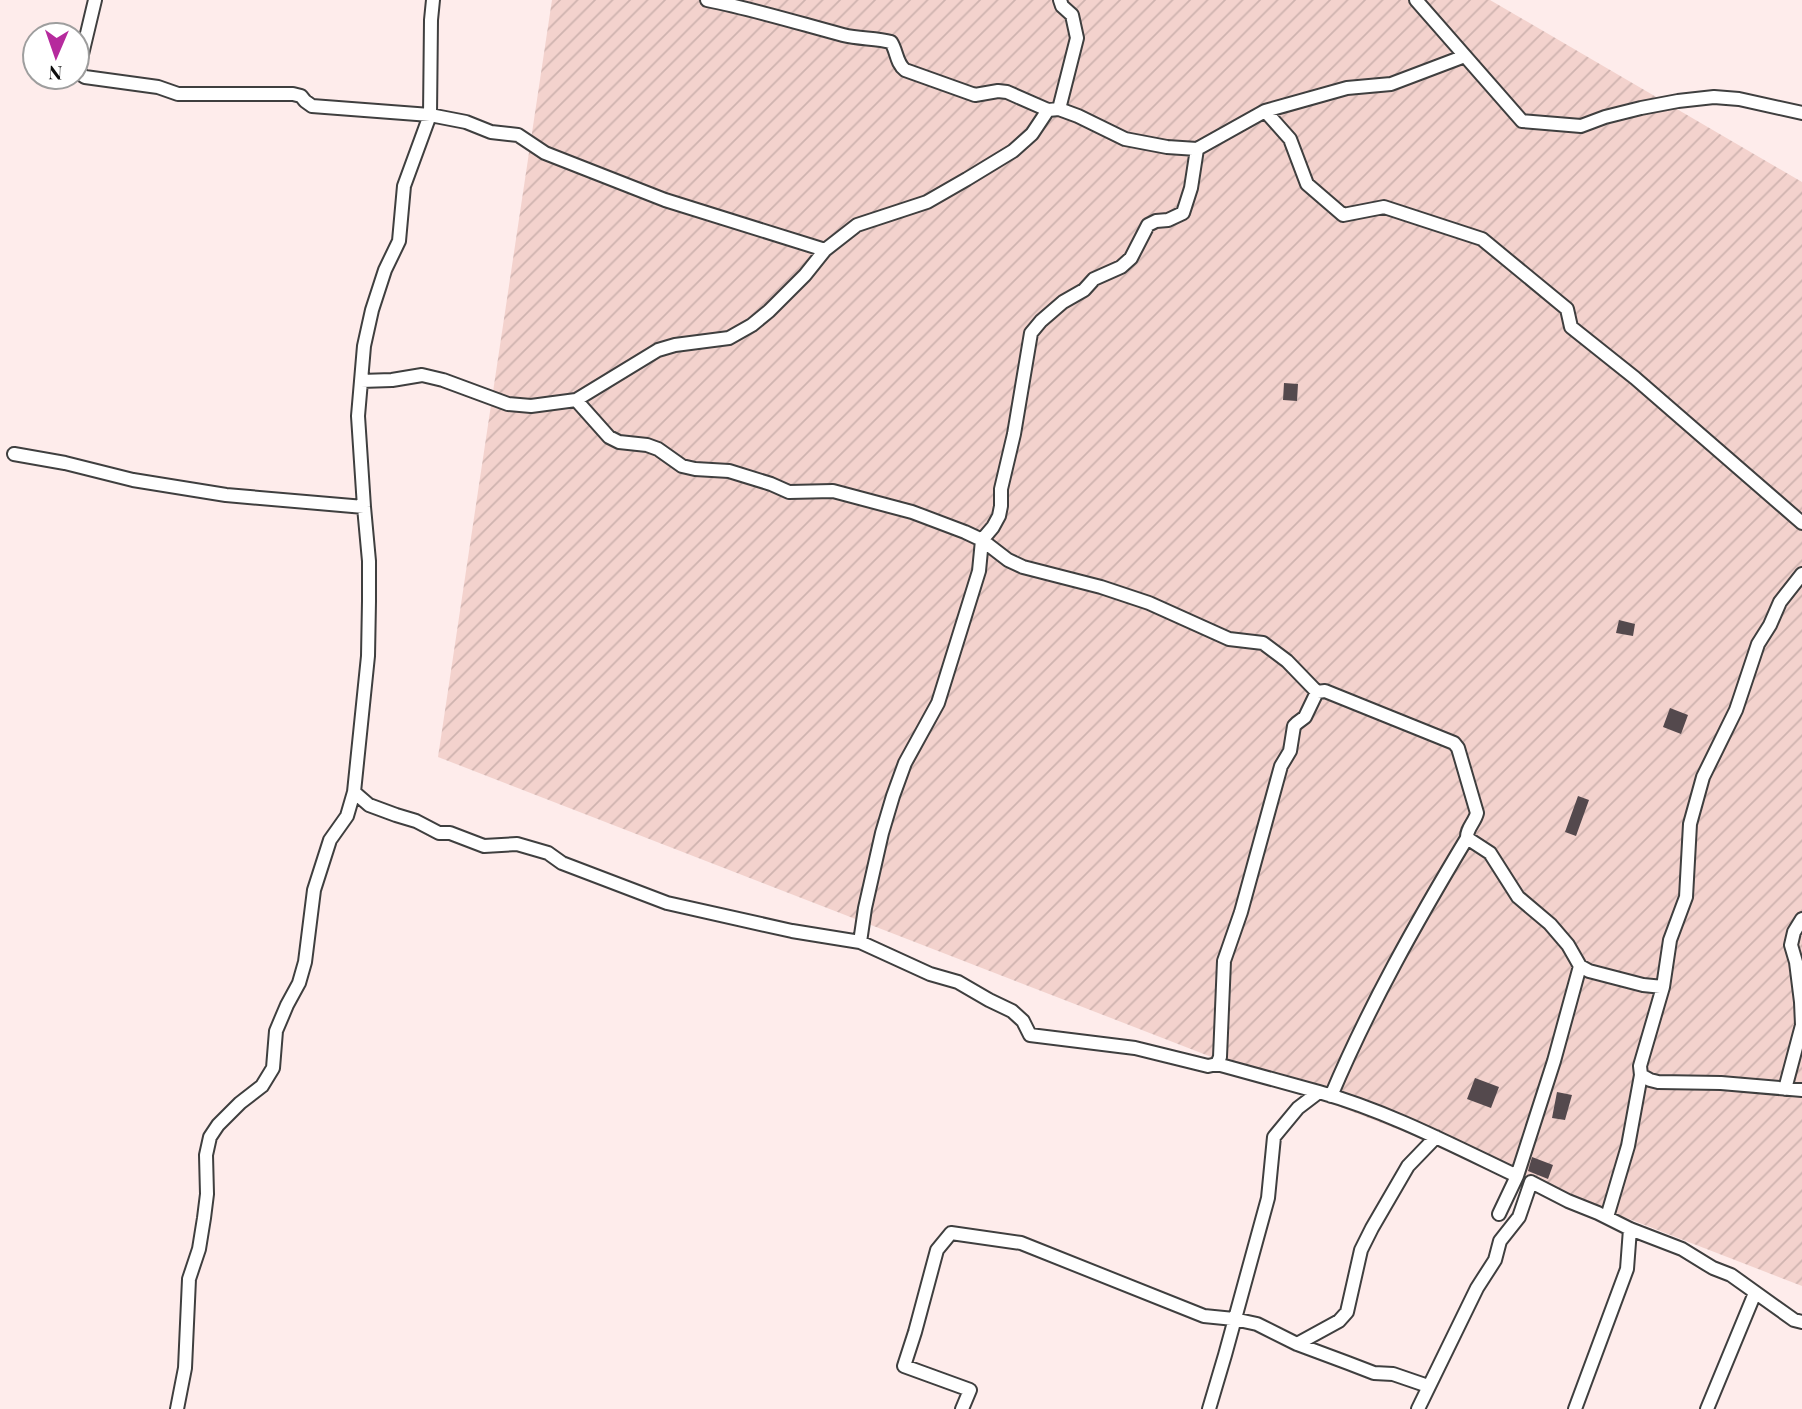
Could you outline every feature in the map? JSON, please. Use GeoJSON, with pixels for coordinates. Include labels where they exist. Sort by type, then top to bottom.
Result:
{"type":"FeatureCollection","features":[{"type":"Feature","properties":{"kind":"street"},"geometry":{"type":"LineString","coordinates":[[95,0],[79,67],[79,73],[85,77],[147,85],[178,94],[293,94],[301,96],[313,106],[430,115],[466,122],[491,132],[519,135],[545,153],[665,200],[825,250]]}},
{"type":"Feature","properties":{"kind":"street"},"geometry":{"type":"LineString","coordinates":[[177,1409],[185,1368],[189,1279],[199,1249],[204,1218],[207,1194],[206,1155],[211,1137],[218,1125],[240,1103],[262,1086],[273,1068],[276,1031],[299,983],[304,962],[314,890],[330,841],[346,816],[354,792],[368,642],[369,561],[358,416],[364,346],[385,270],[399,241],[404,186],[430,115],[433,0]]}},
{"type":"Feature","properties":{"kind":"street"},"geometry":{"type":"LineString","coordinates":[[707,0],[860,39],[891,42],[899,65],[905,70],[975,95],[1007,92],[1078,116],[1125,139],[1167,147],[1197,149],[1265,111],[1347,88],[1391,83],[1465,56]]}},
{"type":"Feature","properties":{"kind":"street"},"geometry":{"type":"LineString","coordinates":[[361,381],[422,375],[508,404],[531,405],[576,400],[658,351],[675,345],[729,338],[769,311],[825,250],[858,225],[928,202],[1001,158],[1032,135],[1054,110],[1077,38],[1072,15],[1062,6],[1060,0]]}},
{"type":"Feature","properties":{"kind":"street"},"geometry":{"type":"LineString","coordinates":[[1416,0],[1522,121],[1581,126],[1605,117],[1678,100],[1714,97],[1740,99],[1802,113]]}},
{"type":"Feature","properties":{"kind":"street"},"geometry":{"type":"LineString","coordinates":[[1265,111],[1290,139],[1307,184],[1343,215],[1384,207],[1482,239],[1567,309],[1571,327],[1635,378],[1802,523]]}},
{"type":"Feature","properties":{"kind":"street"},"geometry":{"type":"LineString","coordinates":[[860,942],[865,908],[889,809],[905,763],[938,703],[979,571],[982,540],[999,516],[1001,489],[1014,434],[1031,333],[1063,302],[1094,279],[1121,267],[1131,258],[1148,225],[1183,213],[1191,188],[1197,149]]}},
{"type":"Feature","properties":{"kind":"street"},"geometry":{"type":"LineString","coordinates":[[576,400],[609,437],[619,442],[658,449],[682,466],[729,471],[789,492],[833,491],[859,496],[912,512],[982,540],[1008,560],[1023,567],[1101,587],[1149,603],[1229,639],[1263,643],[1317,692]]}},
{"type":"Feature","properties":{"kind":"street"},"geometry":{"type":"LineString","coordinates":[[14,454],[133,480],[226,495],[364,507]]}},
{"type":"Feature","properties":{"kind":"street"},"geometry":{"type":"LineString","coordinates":[[1607,1217],[1628,1146],[1642,1075],[1640,1066],[1663,988],[1671,940],[1686,897],[1690,824],[1703,777],[1735,710],[1758,644],[1780,602],[1802,573]]}},
{"type":"Feature","properties":{"kind":"street"},"geometry":{"type":"LineString","coordinates":[[1209,1409],[1268,1198],[1275,1137],[1298,1108],[1325,1094],[1421,914],[1476,820],[1477,813],[1458,748],[1454,743],[1325,691],[1317,692]]}},
{"type":"Feature","properties":{"kind":"street"},"geometry":{"type":"LineString","coordinates":[[1217,1063],[1220,1057],[1224,961],[1241,912],[1280,766],[1290,751],[1294,726],[1306,717],[1317,692]]}},
{"type":"Feature","properties":{"kind":"street"},"geometry":{"type":"LineString","coordinates":[[354,792],[369,805],[439,832],[450,833],[484,846],[517,844],[548,853],[562,863],[667,903],[792,931],[860,942],[930,974],[958,982],[1012,1011],[1023,1021],[1030,1035],[1135,1048],[1208,1066],[1217,1063],[1343,1099],[1436,1137],[1517,1176]]}},
{"type":"Feature","properties":{"kind":"street"},"geometry":{"type":"LineString","coordinates":[[1467,838],[1490,853],[1518,897],[1550,924],[1568,945],[1580,966],[1589,971],[1663,988]]}},
{"type":"Feature","properties":{"kind":"street"},"geometry":{"type":"LineString","coordinates":[[1785,1089],[1802,1025],[1798,975],[1791,945],[1794,932],[1802,919]]}},
{"type":"Feature","properties":{"kind":"street"},"geometry":{"type":"LineString","coordinates":[[1499,1214],[1517,1176],[1554,1061],[1580,966]]}},
{"type":"Feature","properties":{"kind":"street"},"geometry":{"type":"LineString","coordinates":[[1642,1075],[1658,1082],[1721,1083],[1802,1090]]}},
{"type":"Feature","properties":{"kind":"street"},"geometry":{"type":"LineString","coordinates":[[1297,1344],[1339,1321],[1347,1312],[1361,1250],[1372,1228],[1408,1166],[1436,1137]]}},
{"type":"Feature","properties":{"kind":"street"},"geometry":{"type":"LineString","coordinates":[[1418,1409],[1477,1288],[1494,1260],[1500,1241],[1519,1217],[1531,1182],[1629,1229],[1682,1249],[1713,1268],[1731,1275],[1794,1320],[1802,1322]]}},
{"type":"Feature","properties":{"kind":"street"},"geometry":{"type":"LineString","coordinates":[[1575,1409],[1627,1269],[1629,1229]]}},
{"type":"Feature","properties":{"kind":"street"},"geometry":{"type":"LineString","coordinates":[[961,1409],[970,1390],[904,1366],[937,1250],[951,1233],[1021,1243],[1204,1316],[1257,1324],[1297,1344],[1374,1373],[1393,1374],[1428,1387]]}},
{"type":"Feature","properties":{"kind":"street"},"geometry":{"type":"LineString","coordinates":[[1707,1409],[1755,1293]]}},
{"type":"Feature","properties":{"kind":"shaded area"},"geometry":{"type":"Polygon","coordinates":[[[552,0],[1490,0],[1802,182],[1802,1286],[438,757],[552,0]]]}},
{"type":"Feature","properties":{"kind":"building"},"geometry":{"type":"Polygon","coordinates":[[[1284,383],[1298,384],[1297,401],[1283,400],[1284,383]]]}},
{"type":"Feature","properties":{"kind":"building"},"geometry":{"type":"Polygon","coordinates":[[[1619,620],[1635,624],[1633,636],[1616,633],[1619,620]]]}},
{"type":"Feature","properties":{"kind":"building"},"geometry":{"type":"Polygon","coordinates":[[[1670,708],[1688,715],[1681,734],[1663,727],[1670,708]]]}},
{"type":"Feature","properties":{"kind":"building"},"geometry":{"type":"Polygon","coordinates":[[[1578,796],[1589,800],[1576,836],[1565,832],[1578,796]]]}},
{"type":"Feature","properties":{"kind":"building"},"geometry":{"type":"Polygon","coordinates":[[[1475,1078],[1499,1087],[1491,1108],[1467,1099],[1475,1078]]]}},
{"type":"Feature","properties":{"kind":"building"},"geometry":{"type":"Polygon","coordinates":[[[1557,1092],[1572,1095],[1565,1120],[1552,1118],[1557,1092]]]}},
{"type":"Feature","properties":{"kind":"building"},"geometry":{"type":"Polygon","coordinates":[[[1532,1157],[1553,1165],[1548,1179],[1528,1171],[1532,1157]]]}}]}
